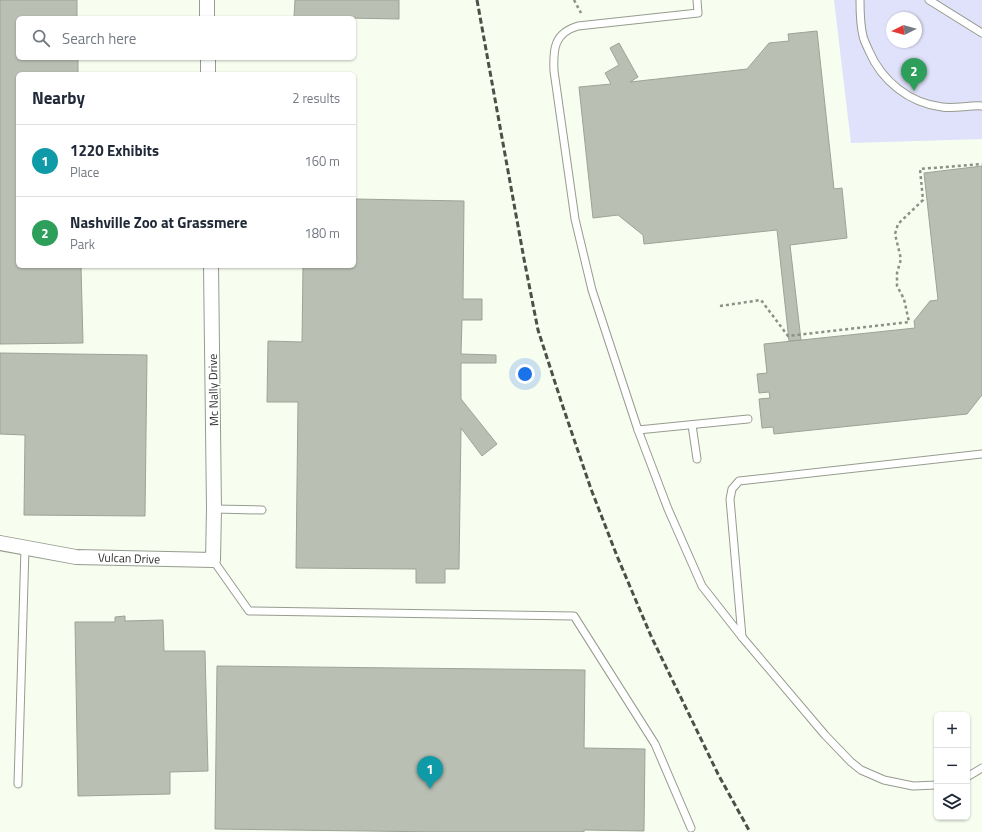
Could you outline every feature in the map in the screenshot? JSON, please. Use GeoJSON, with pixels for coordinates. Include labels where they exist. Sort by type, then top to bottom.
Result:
{"type":"FeatureCollection","features":[{"type":"Feature","properties":{"kind":"street"},"geometry":{"type":"LineString","coordinates":[[207,0],[207,16]]}},
{"type":"Feature","properties":{"kind":"street"},"geometry":{"type":"LineString","coordinates":[[208,60],[208,72]]}},
{"type":"Feature","properties":{"kind":"street","name":"Mc Nally Drive"},"geometry":{"type":"LineString","coordinates":[[211,268],[214,512]]}},
{"type":"Feature","properties":{"kind":"street"},"geometry":{"type":"LineString","coordinates":[[213,560],[214,512]]}},
{"type":"Feature","properties":{"kind":"street","name":"Vulcan Drive"},"geometry":{"type":"LineString","coordinates":[[0,543],[76,557],[213,560]]}},
{"type":"Feature","properties":{"kind":"lane"},"geometry":{"type":"LineString","coordinates":[[697,0],[698,13],[572,27],[558,39],[554,49],[554,71],[575,219],[592,290],[638,430],[668,509],[702,586],[742,637],[825,735],[851,762],[861,770],[884,780],[913,786],[934,785]]}},
{"type":"Feature","properties":{"kind":"lane"},"geometry":{"type":"LineString","coordinates":[[860,0],[863,38],[872,58],[884,77],[902,93],[922,103],[943,107],[982,106]]}},
{"type":"Feature","properties":{"kind":"lane"},"geometry":{"type":"LineString","coordinates":[[929,0],[982,33]]}},
{"type":"Feature","properties":{"kind":"lane"},"geometry":{"type":"LineString","coordinates":[[638,430],[748,419]]}},
{"type":"Feature","properties":{"kind":"lane"},"geometry":{"type":"LineString","coordinates":[[692,425],[697,459]]}},
{"type":"Feature","properties":{"kind":"lane"},"geometry":{"type":"LineString","coordinates":[[742,637],[730,499],[732,489],[739,481],[982,454]]}},
{"type":"Feature","properties":{"kind":"lane"},"geometry":{"type":"LineString","coordinates":[[214,512],[262,510]]}},
{"type":"Feature","properties":{"kind":"lane"},"geometry":{"type":"LineString","coordinates":[[18,784],[25,548]]}},
{"type":"Feature","properties":{"kind":"lane"},"geometry":{"type":"LineString","coordinates":[[213,560],[249,611],[574,616],[655,744],[691,828]]}},
{"type":"Feature","properties":{"kind":"lane"},"geometry":{"type":"LineString","coordinates":[[970,775],[982,768]]}},
{"type":"Feature","properties":{"kind":"path"},"geometry":{"type":"LineString","coordinates":[[720,306],[761,300],[788,336],[909,322],[904,299],[897,286],[897,273],[901,259],[896,234],[898,224],[923,200],[920,169],[982,164]]}},
{"type":"Feature","properties":{"kind":"shaded area"},"geometry":{"type":"Polygon","coordinates":[[[834,0],[982,0],[982,139],[851,143],[834,0]]]}},
{"type":"Feature","properties":{"kind":"building"},"geometry":{"type":"Polygon","coordinates":[[[0,0],[77,0],[77,16],[16,16],[16,60],[78,60],[78,72],[16,72],[16,268],[81,268],[83,343],[0,344],[0,0]]]}},
{"type":"Feature","properties":{"kind":"building"},"geometry":{"type":"Polygon","coordinates":[[[295,0],[399,0],[399,19],[356,18],[356,16],[294,16],[295,0]]]}},
{"type":"Feature","properties":{"kind":"building"},"geometry":{"type":"Polygon","coordinates":[[[817,31],[834,189],[842,188],[847,238],[790,245],[801,340],[789,341],[777,230],[644,244],[643,235],[618,215],[593,218],[579,87],[611,84],[605,73],[619,65],[610,48],[619,43],[638,77],[630,82],[747,69],[769,43],[789,41],[788,34],[817,31]]]}},
{"type":"Feature","properties":{"kind":"building"},"geometry":{"type":"Polygon","coordinates":[[[982,166],[982,395],[967,414],[774,434],[773,427],[762,428],[759,399],[770,398],[769,392],[759,393],[757,374],[767,373],[764,344],[915,328],[914,321],[930,301],[938,300],[924,173],[982,166]]]}},
{"type":"Feature","properties":{"kind":"building"},"geometry":{"type":"Polygon","coordinates":[[[356,199],[464,201],[463,299],[482,299],[482,320],[462,320],[461,354],[496,355],[496,363],[461,363],[461,399],[497,444],[482,456],[461,428],[459,569],[445,569],[445,583],[416,583],[416,569],[296,568],[298,402],[267,402],[268,341],[302,342],[303,268],[356,268],[356,199]]]}},
{"type":"Feature","properties":{"kind":"building"},"geometry":{"type":"Polygon","coordinates":[[[0,353],[147,355],[145,516],[24,515],[25,435],[0,434],[0,353]]]}},
{"type":"Feature","properties":{"kind":"building"},"geometry":{"type":"Polygon","coordinates":[[[125,616],[125,621],[163,620],[164,651],[205,651],[208,771],[170,772],[170,794],[78,796],[75,622],[115,622],[115,617],[125,616]]]}},
{"type":"Feature","properties":{"kind":"building"},"geometry":{"type":"Polygon","coordinates":[[[217,666],[585,670],[584,748],[645,749],[644,831],[584,830],[584,832],[440,832],[215,829],[217,666]]]}},
{"type":"Feature","properties":{"kind":"railway"},"geometry":{"type":"LineString","coordinates":[[477,0],[538,330],[563,407],[591,489],[617,556],[651,636],[718,774],[750,832]]}},
{"type":"Feature","properties":{"kind":"place","name":"Nashville Zoo at Grassmere"},"geometry":{"type":"Point","coordinates":[914,91]}},
{"type":"Feature","properties":{"kind":"place","name":"1220 Exhibits"},"geometry":{"type":"Point","coordinates":[430,789]}}]}
